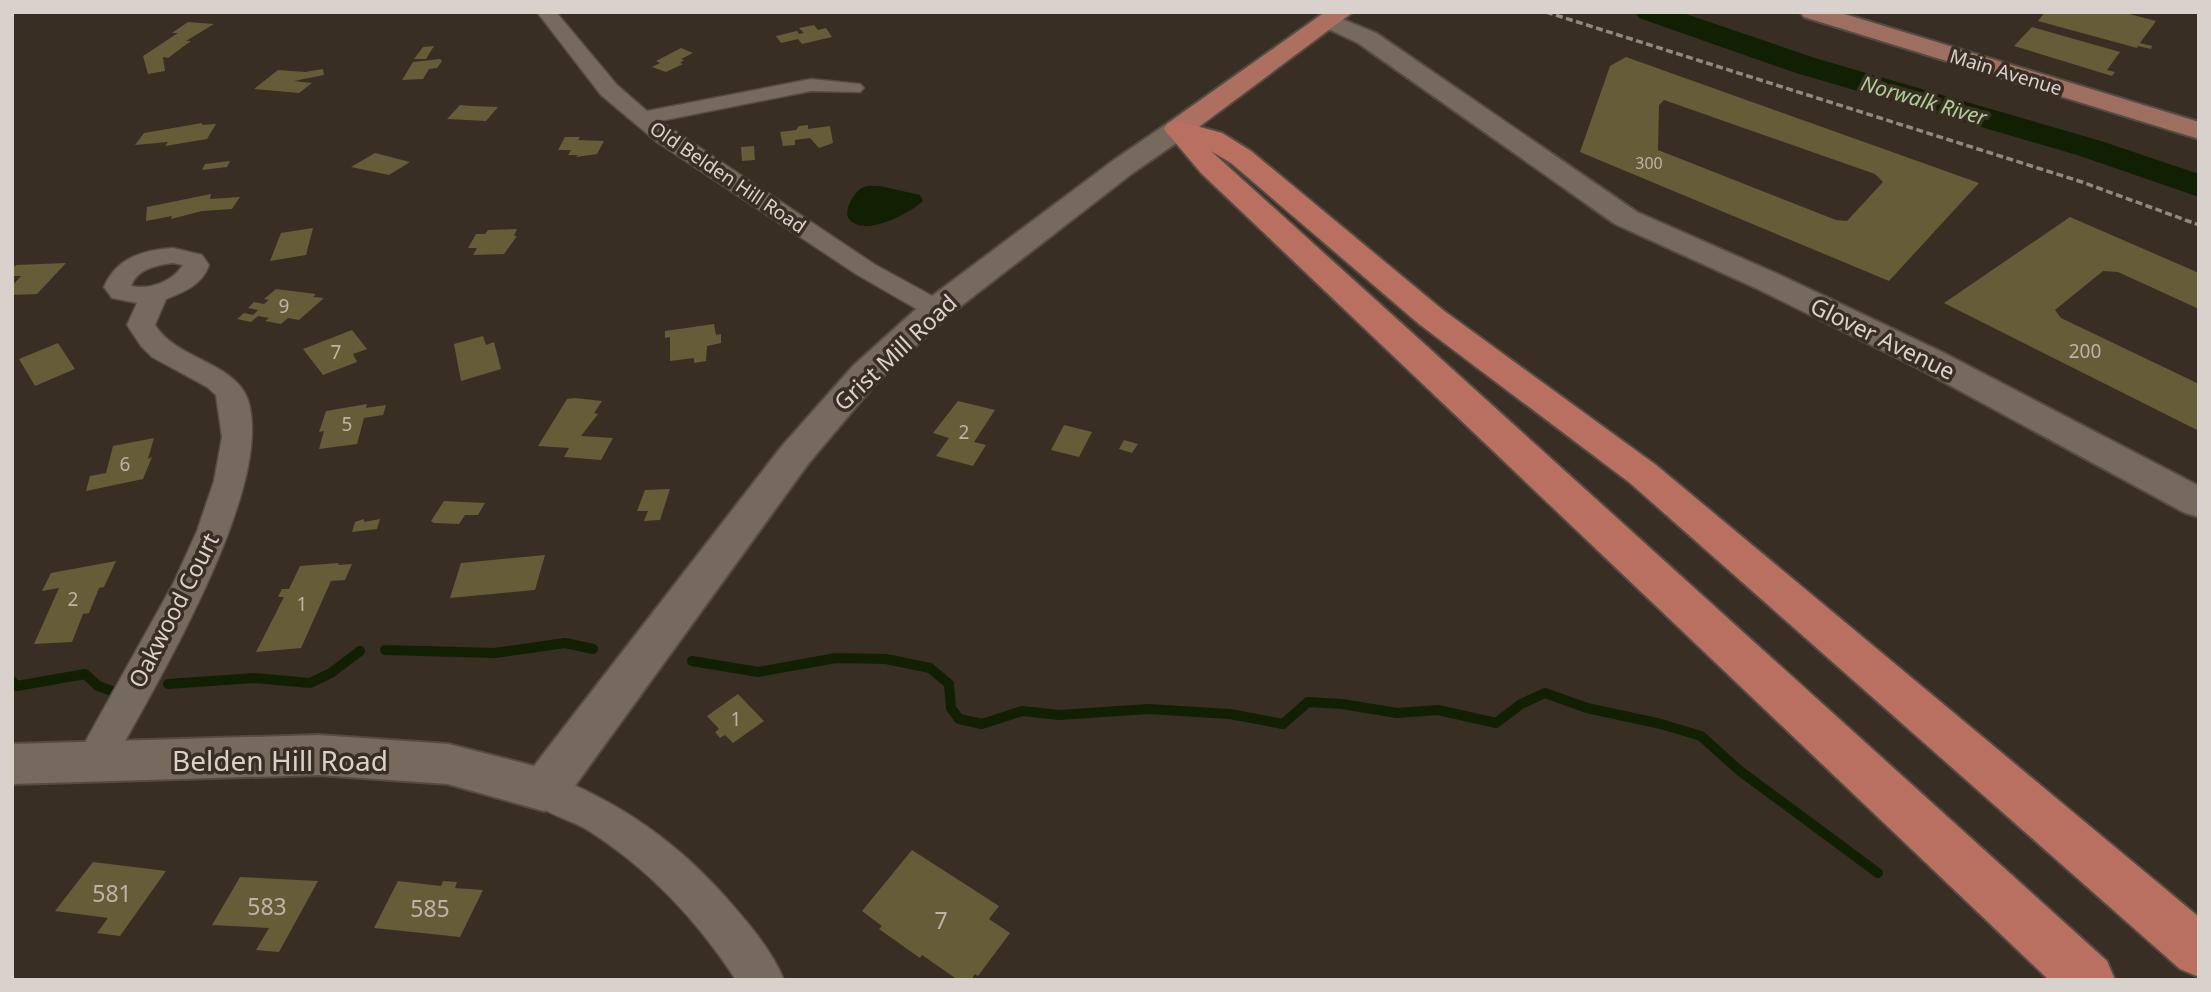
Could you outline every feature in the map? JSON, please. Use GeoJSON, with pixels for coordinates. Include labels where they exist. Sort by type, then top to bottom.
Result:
{"type":"FeatureCollection","features":[{"type":"Feature","properties":{"kind":"highway","name":"Grist Mill Road"},"geometry":{"type":"LineString","coordinates":[[1178,129],[1335,16]]}},
{"type":"Feature","properties":{"kind":"highway"},"geometry":{"type":"LineString","coordinates":[[1178,129],[1212,138],[1241,157],[1431,317],[1634,466],[2199,951]]}},
{"type":"Feature","properties":{"kind":"highway"},"geometry":{"type":"LineString","coordinates":[[1178,129],[1188,145],[1211,167],[2088,980]]}},
{"type":"Feature","properties":{"kind":"main road","name":"Main Avenue"},"geometry":{"type":"LineString","coordinates":[[1812,12],[2199,131]]}},
{"type":"Feature","properties":{"kind":"street","name":"Old Belden Hill Road"},"geometry":{"type":"LineString","coordinates":[[546,12],[609,90],[642,118],[698,160],[866,269],[936,309]]}},
{"type":"Feature","properties":{"kind":"street","name":"Glover Avenue"},"geometry":{"type":"LineString","coordinates":[[1335,16],[1626,218],[1771,283],[1932,361],[2199,503]]}},
{"type":"Feature","properties":{"kind":"street"},"geometry":{"type":"LineString","coordinates":[[642,118],[811,85],[853,88]]}},
{"type":"Feature","properties":{"kind":"street","name":"Grist Mill Road"},"geometry":{"type":"LineString","coordinates":[[544,790],[817,428],[865,374],[936,309],[1124,166],[1178,129]]}},
{"type":"Feature","properties":{"kind":"street","name":"Glover Avenue"},"geometry":{"type":"LineString","coordinates":[[1566,178],[1696,234],[1912,335],[2199,486]]}},
{"type":"Feature","properties":{"kind":"street","name":"Oakwood Court"},"geometry":{"type":"LineString","coordinates":[[93,762],[198,567],[222,509],[231,476],[238,431],[233,399],[225,386],[177,361],[148,341],[141,325],[155,294]]}},
{"type":"Feature","properties":{"kind":"street","name":"Belden Hill Road"},"geometry":{"type":"LineString","coordinates":[[12,764],[318,755],[448,764],[544,790]]}},
{"type":"Feature","properties":{"kind":"street"},"geometry":{"type":"LineString","coordinates":[[544,790],[595,814],[661,861],[692,890],[762,980]]}},
{"type":"Feature","properties":{"kind":"shaded area"},"geometry":{"type":"Polygon","coordinates":[[[866,186],[880,186],[920,195],[923,201],[908,212],[876,225],[856,224],[849,219],[849,206],[857,192],[866,186]]]}},
{"type":"Feature","properties":{"kind":"building"},"geometry":{"type":"Polygon","coordinates":[[[2045,12],[2122,12],[2156,21],[2140,43],[2152,46],[2151,49],[2137,48],[2038,21],[2045,12]]]}},
{"type":"Feature","properties":{"kind":"building"},"geometry":{"type":"Polygon","coordinates":[[[188,22],[214,24],[186,41],[191,41],[168,58],[163,57],[165,71],[148,74],[143,56],[178,33],[172,33],[188,22]]]}},
{"type":"Feature","properties":{"kind":"building"},"geometry":{"type":"Polygon","coordinates":[[[814,25],[818,30],[826,28],[832,37],[802,44],[798,39],[781,43],[776,36],[797,31],[799,34],[804,33],[799,28],[814,25]]]}},
{"type":"Feature","properties":{"kind":"building"},"geometry":{"type":"Polygon","coordinates":[[[2032,27],[2120,52],[2107,70],[2115,72],[2112,76],[2014,46],[2032,27]]]}},
{"type":"Feature","properties":{"kind":"building"},"geometry":{"type":"Polygon","coordinates":[[[434,46],[426,59],[414,59],[423,47],[434,46]]]}},
{"type":"Feature","properties":{"kind":"building"},"geometry":{"type":"Polygon","coordinates":[[[681,48],[693,53],[681,59],[684,60],[680,63],[683,64],[666,72],[652,67],[660,63],[656,61],[681,48]]]}},
{"type":"Feature","properties":{"kind":"building"},"geometry":{"type":"Polygon","coordinates":[[[1626,57],[1979,183],[1889,281],[1580,152],[1610,66],[1626,57]],[[1664,100],[1659,105],[1658,150],[1836,220],[1847,221],[1883,182],[1875,174],[1664,100]]]}},
{"type":"Feature","properties":{"kind":"building"},"geometry":{"type":"Polygon","coordinates":[[[442,61],[437,68],[429,69],[423,79],[402,80],[413,62],[442,61]]]}},
{"type":"Feature","properties":{"kind":"building"},"geometry":{"type":"Polygon","coordinates":[[[323,69],[324,75],[294,81],[312,83],[299,93],[254,89],[278,70],[305,72],[323,69]]]}},
{"type":"Feature","properties":{"kind":"building"},"geometry":{"type":"Polygon","coordinates":[[[460,105],[498,107],[486,121],[447,119],[460,105]]]}},
{"type":"Feature","properties":{"kind":"building"},"geometry":{"type":"Polygon","coordinates":[[[202,123],[216,124],[207,139],[165,146],[168,142],[135,145],[144,133],[202,123]]]}},
{"type":"Feature","properties":{"kind":"building"},"geometry":{"type":"Polygon","coordinates":[[[808,125],[808,129],[830,126],[833,143],[819,148],[810,138],[795,140],[795,145],[783,146],[780,132],[808,125]]]}},
{"type":"Feature","properties":{"kind":"building"},"geometry":{"type":"Polygon","coordinates":[[[565,137],[604,141],[597,154],[576,157],[578,155],[568,155],[571,150],[558,150],[565,137]]]}},
{"type":"Feature","properties":{"kind":"building"},"geometry":{"type":"Polygon","coordinates":[[[754,146],[755,160],[742,161],[741,147],[754,146]]]}},
{"type":"Feature","properties":{"kind":"building"},"geometry":{"type":"Polygon","coordinates":[[[375,153],[410,162],[389,175],[351,167],[375,153]]]}},
{"type":"Feature","properties":{"kind":"building"},"geometry":{"type":"Polygon","coordinates":[[[230,161],[227,167],[202,170],[205,164],[230,161]]]}},
{"type":"Feature","properties":{"kind":"building"},"geometry":{"type":"Polygon","coordinates":[[[211,194],[210,199],[240,197],[232,209],[202,211],[171,219],[172,216],[146,221],[147,207],[211,194]]]}},
{"type":"Feature","properties":{"kind":"building"},"geometry":{"type":"Polygon","coordinates":[[[2070,217],[2199,273],[2199,309],[2118,272],[2103,271],[2055,310],[2061,318],[2199,384],[2199,431],[1944,303],[2070,217]]]}},
{"type":"Feature","properties":{"kind":"building"},"geometry":{"type":"Polygon","coordinates":[[[313,228],[306,255],[270,261],[281,233],[313,228]]]}},
{"type":"Feature","properties":{"kind":"building"},"geometry":{"type":"Polygon","coordinates":[[[517,229],[514,236],[517,236],[504,254],[473,255],[477,248],[468,248],[476,234],[485,234],[488,230],[517,229]]]}},
{"type":"Feature","properties":{"kind":"building"},"geometry":{"type":"Polygon","coordinates":[[[66,263],[37,294],[12,295],[12,286],[21,276],[12,276],[12,269],[16,265],[66,263]]]}},
{"type":"Feature","properties":{"kind":"building"},"geometry":{"type":"Polygon","coordinates":[[[276,289],[316,294],[313,297],[324,298],[299,320],[288,318],[281,324],[265,321],[269,318],[258,316],[251,322],[237,319],[244,313],[253,315],[258,310],[248,308],[254,302],[264,304],[269,300],[264,299],[276,289]]]}},
{"type":"Feature","properties":{"kind":"building"},"geometry":{"type":"Polygon","coordinates":[[[714,324],[716,335],[721,334],[721,343],[707,346],[706,361],[694,363],[694,358],[670,361],[670,337],[665,338],[665,331],[714,324]]]}},
{"type":"Feature","properties":{"kind":"building"},"geometry":{"type":"Polygon","coordinates":[[[352,330],[367,349],[353,354],[357,362],[323,375],[303,349],[352,330]]]}},
{"type":"Feature","properties":{"kind":"building"},"geometry":{"type":"Polygon","coordinates":[[[483,336],[486,345],[494,342],[501,369],[461,381],[454,344],[483,336]]]}},
{"type":"Feature","properties":{"kind":"building"},"geometry":{"type":"Polygon","coordinates":[[[58,343],[75,369],[35,386],[19,359],[58,343]]]}},
{"type":"Feature","properties":{"kind":"building"},"geometry":{"type":"Polygon","coordinates":[[[567,399],[602,401],[594,413],[598,414],[581,436],[613,438],[601,460],[564,457],[569,448],[538,446],[567,399]]]}},
{"type":"Feature","properties":{"kind":"building"},"geometry":{"type":"Polygon","coordinates":[[[958,401],[995,410],[974,442],[986,445],[973,466],[936,456],[949,438],[933,433],[958,401]]]}},
{"type":"Feature","properties":{"kind":"building"},"geometry":{"type":"Polygon","coordinates":[[[367,404],[366,408],[386,405],[383,415],[364,418],[357,444],[319,449],[324,431],[319,432],[326,411],[367,404]]]}},
{"type":"Feature","properties":{"kind":"building"},"geometry":{"type":"Polygon","coordinates":[[[1064,425],[1092,432],[1079,457],[1051,450],[1064,425]]]}},
{"type":"Feature","properties":{"kind":"building"},"geometry":{"type":"Polygon","coordinates":[[[154,438],[148,459],[152,457],[143,479],[86,491],[90,476],[106,473],[113,446],[154,438]]]}},
{"type":"Feature","properties":{"kind":"building"},"geometry":{"type":"Polygon","coordinates":[[[1124,440],[1138,444],[1132,453],[1119,449],[1124,440]]]}},
{"type":"Feature","properties":{"kind":"building"},"geometry":{"type":"Polygon","coordinates":[[[670,489],[660,520],[644,521],[648,511],[637,511],[645,490],[670,489]]]}},
{"type":"Feature","properties":{"kind":"building"},"geometry":{"type":"Polygon","coordinates":[[[444,501],[485,503],[478,515],[465,515],[459,524],[434,523],[431,521],[444,501]]]}},
{"type":"Feature","properties":{"kind":"building"},"geometry":{"type":"Polygon","coordinates":[[[364,519],[364,522],[380,519],[377,529],[352,532],[355,522],[364,519]]]}},
{"type":"Feature","properties":{"kind":"building"},"geometry":{"type":"Polygon","coordinates":[[[545,555],[535,590],[450,598],[461,563],[545,555]]]}},
{"type":"Feature","properties":{"kind":"building"},"geometry":{"type":"Polygon","coordinates":[[[116,561],[104,587],[99,588],[89,613],[83,614],[72,642],[34,644],[59,588],[42,591],[51,573],[116,561]]]}},
{"type":"Feature","properties":{"kind":"building"},"geometry":{"type":"Polygon","coordinates":[[[339,563],[338,565],[352,564],[345,580],[331,581],[301,648],[256,652],[284,597],[278,597],[282,589],[289,589],[300,566],[339,563]]]}},
{"type":"Feature","properties":{"kind":"building"},"geometry":{"type":"Polygon","coordinates":[[[738,694],[764,721],[733,743],[725,735],[720,738],[715,732],[719,729],[707,716],[738,694]]]}},
{"type":"Feature","properties":{"kind":"building"},"geometry":{"type":"Polygon","coordinates":[[[912,850],[999,906],[989,919],[1010,933],[978,976],[975,974],[971,980],[958,980],[922,955],[920,958],[879,929],[882,926],[862,911],[912,850]]]}},
{"type":"Feature","properties":{"kind":"building"},"geometry":{"type":"Polygon","coordinates":[[[93,862],[166,871],[120,936],[97,933],[108,918],[55,911],[93,862]]]}},
{"type":"Feature","properties":{"kind":"building"},"geometry":{"type":"Polygon","coordinates":[[[240,877],[318,881],[279,952],[256,950],[269,928],[212,925],[240,877]]]}},
{"type":"Feature","properties":{"kind":"building"},"geometry":{"type":"Polygon","coordinates":[[[398,881],[441,886],[443,881],[457,882],[455,888],[483,890],[460,937],[374,928],[398,881]]]}},
{"type":"Feature","properties":{"kind":"waterway","name":"Norwalk River"},"geometry":{"type":"LineString","coordinates":[[1650,12],[1807,66],[2089,148],[2199,186]]}},
{"type":"Feature","properties":{"kind":"waterway"},"geometry":{"type":"LineString","coordinates":[[385,650],[495,653],[565,643],[593,649]]}},
{"type":"Feature","properties":{"kind":"waterway"},"geometry":{"type":"LineString","coordinates":[[168,684],[254,678],[310,683],[331,673],[360,651]]}},
{"type":"Feature","properties":{"kind":"waterway"},"geometry":{"type":"LineString","coordinates":[[692,661],[758,672],[836,658],[886,659],[930,668],[949,684],[951,708],[959,719],[982,724],[1022,711],[1059,715],[1148,709],[1230,714],[1283,724],[1308,702],[1342,704],[1397,713],[1438,710],[1496,723],[1521,704],[1545,693],[1587,708],[1661,724],[1701,736],[1740,771],[1878,873]]}},
{"type":"Feature","properties":{"kind":"waterway"},"geometry":{"type":"LineString","coordinates":[[12,681],[17,686],[85,674],[98,686],[112,691]]}},
{"type":"Feature","properties":{"kind":"railway"},"geometry":{"type":"LineString","coordinates":[[1546,12],[2082,182],[2199,225]]}}]}
